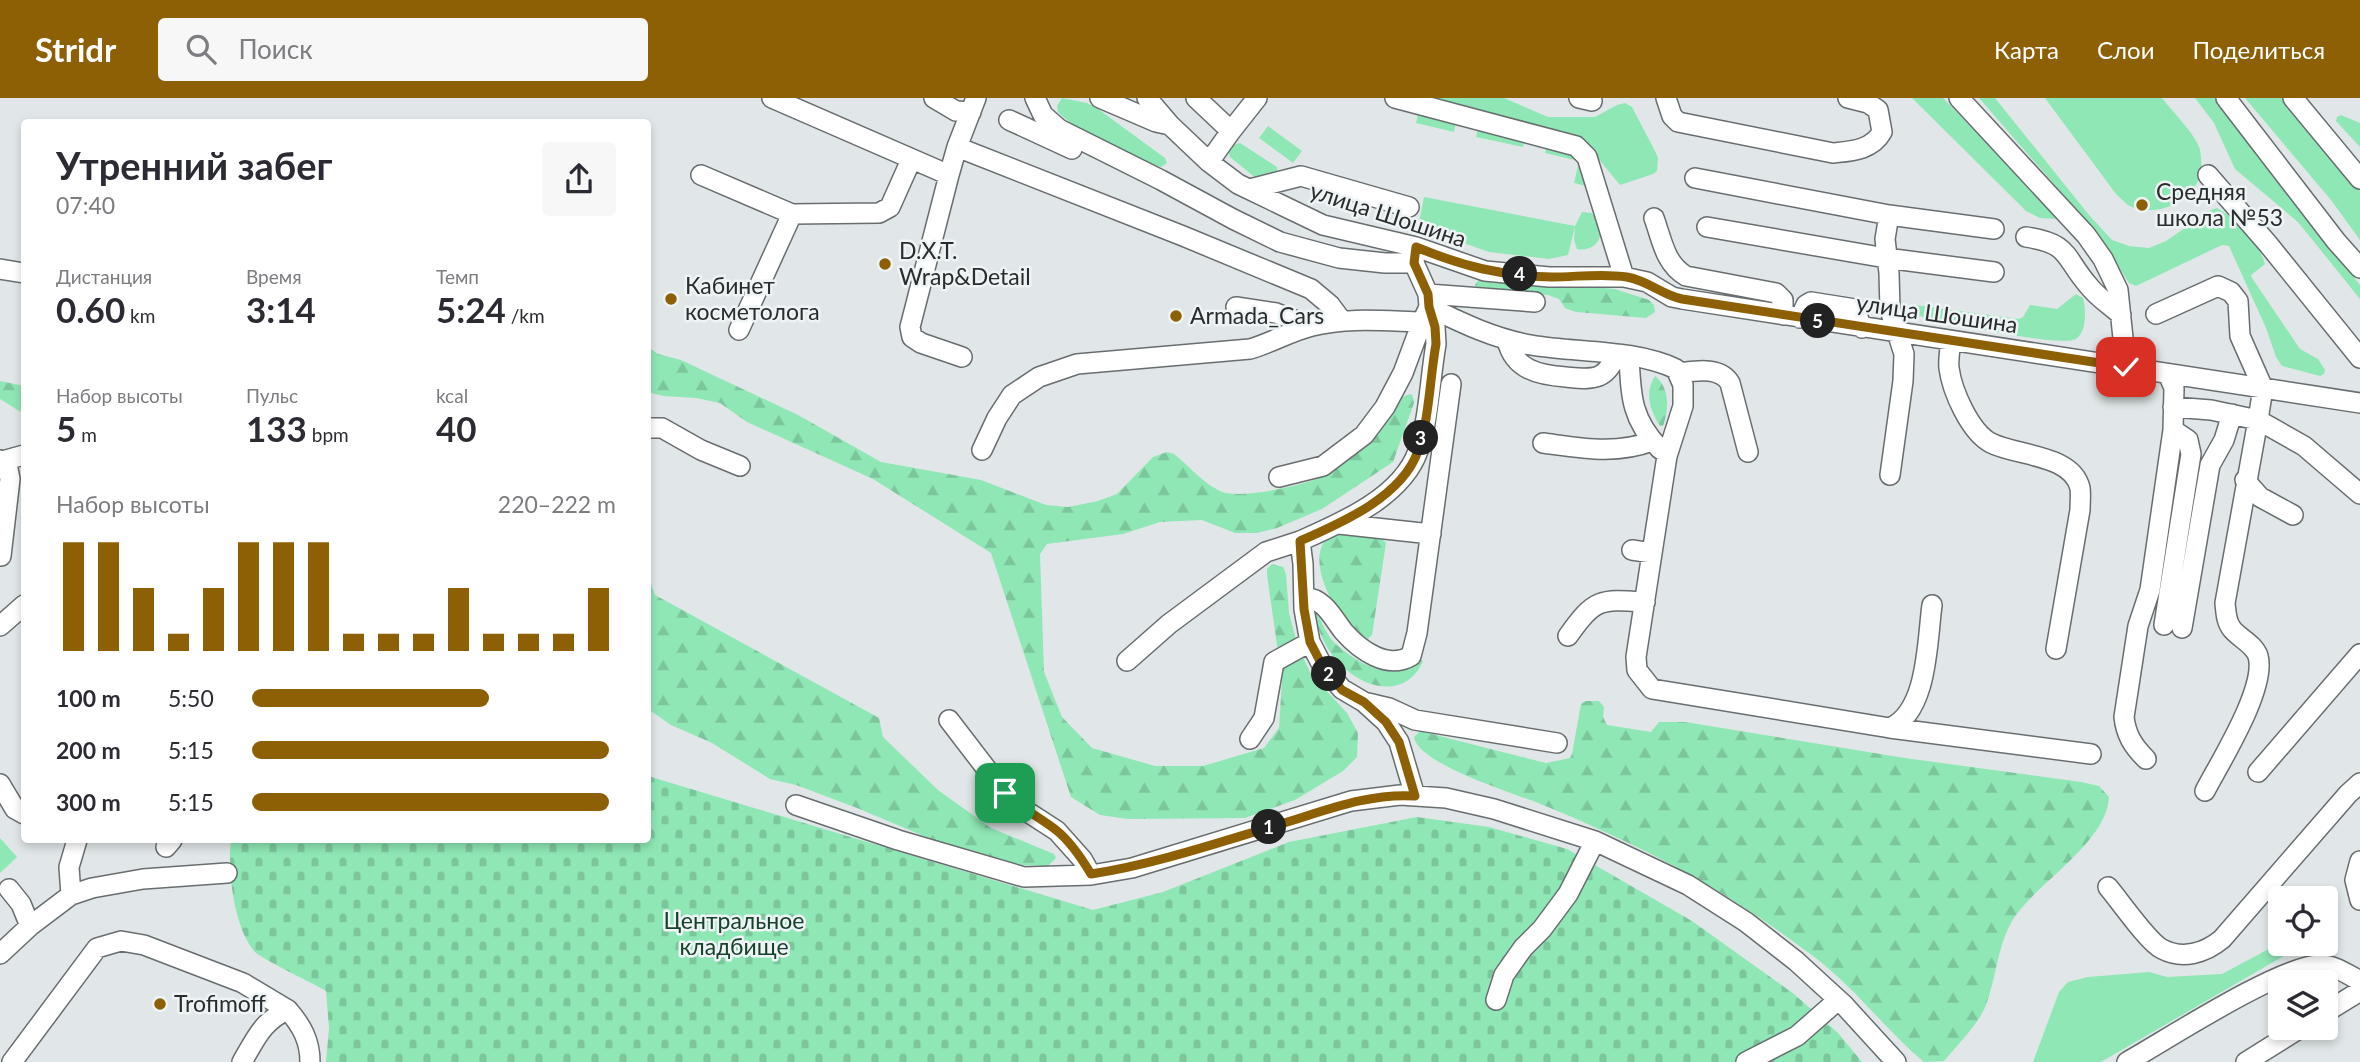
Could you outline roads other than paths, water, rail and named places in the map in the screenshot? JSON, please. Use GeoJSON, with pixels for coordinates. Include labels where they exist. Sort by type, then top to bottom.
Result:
{"type":"FeatureCollection","features":[{"type":"Feature","properties":{"kind":"street"},"geometry":{"type":"LineString","coordinates":[[772,98],[949,175]]}},
{"type":"Feature","properties":{"kind":"street"},"geometry":{"type":"LineString","coordinates":[[934,98],[956,111],[973,105]]}},
{"type":"Feature","properties":{"kind":"street"},"geometry":{"type":"LineString","coordinates":[[1035,98],[1043,115],[1059,130],[1280,242],[1339,258],[1385,263],[1415,255],[1426,308],[1435,327],[1436,344],[1419,450],[1411,467],[1398,484],[1339,524],[1266,552],[1189,608],[1127,661]]}},
{"type":"Feature","properties":{"kind":"street","name":"улица Шошина"},"geometry":{"type":"LineString","coordinates":[[1100,98],[1156,122],[1170,125]]}},
{"type":"Feature","properties":{"kind":"street","name":"улица Шошина"},"geometry":{"type":"LineString","coordinates":[[1147,98],[1170,125],[1209,162],[1250,190],[1323,225],[1415,255],[1485,271],[1549,277],[1624,277],[1647,282],[1672,297],[2360,403]]}},
{"type":"Feature","properties":{"kind":"street"},"geometry":{"type":"LineString","coordinates":[[1196,98],[1231,131]]}},
{"type":"Feature","properties":{"kind":"street"},"geometry":{"type":"LineString","coordinates":[[1209,162],[1257,98]]}},
{"type":"Feature","properties":{"kind":"street"},"geometry":{"type":"LineString","coordinates":[[1395,98],[1576,146],[1587,157],[1624,277]]}},
{"type":"Feature","properties":{"kind":"street"},"geometry":{"type":"LineString","coordinates":[[1666,98],[1672,116],[1678,122],[1833,153],[1872,144],[1882,132],[1878,110],[1868,103],[1848,98]]}},
{"type":"Feature","properties":{"kind":"street"},"geometry":{"type":"LineString","coordinates":[[1959,98],[2086,235],[2103,259],[2118,290],[2126,367]]}},
{"type":"Feature","properties":{"kind":"street"},"geometry":{"type":"LineString","coordinates":[[2226,98],[2336,241],[2360,268]]}},
{"type":"Feature","properties":{"kind":"street"},"geometry":{"type":"LineString","coordinates":[[2292,98],[2360,180]]}},
{"type":"Feature","properties":{"kind":"street"},"geometry":{"type":"LineString","coordinates":[[962,357],[920,343],[912,337],[910,327],[949,175],[973,105]]}},
{"type":"Feature","properties":{"kind":"street"},"geometry":{"type":"LineString","coordinates":[[1009,120],[1074,149],[1093,146]]}},
{"type":"Feature","properties":{"kind":"street"},"geometry":{"type":"LineString","coordinates":[[957,147],[1311,289],[1330,305],[1342,321]]}},
{"type":"Feature","properties":{"kind":"street"},"geometry":{"type":"LineString","coordinates":[[701,175],[792,214],[879,213],[890,207],[911,160]]}},
{"type":"Feature","properties":{"kind":"street"},"geometry":{"type":"LineString","coordinates":[[2208,175],[2360,358]]}},
{"type":"Feature","properties":{"kind":"street"},"geometry":{"type":"LineString","coordinates":[[1250,190],[1301,176],[1409,207]]}},
{"type":"Feature","properties":{"kind":"street"},"geometry":{"type":"LineString","coordinates":[[1695,178],[1889,215],[1994,229]]}},
{"type":"Feature","properties":{"kind":"street"},"geometry":{"type":"LineString","coordinates":[[739,330],[792,214]]}},
{"type":"Feature","properties":{"kind":"street"},"geometry":{"type":"LineString","coordinates":[[1889,215],[1885,239],[1890,310],[1904,354],[1891,475]]}},
{"type":"Feature","properties":{"kind":"street"},"geometry":{"type":"LineString","coordinates":[[1654,218],[1667,257],[1675,270],[1686,276],[1776,293],[1783,300],[1791,317]]}},
{"type":"Feature","properties":{"kind":"street"},"geometry":{"type":"LineString","coordinates":[[1707,227],[1886,258],[1994,272]]}},
{"type":"Feature","properties":{"kind":"street"},"geometry":{"type":"LineString","coordinates":[[2026,237],[2046,240],[2065,251],[2086,284],[2120,315]]}},
{"type":"Feature","properties":{"kind":"street"},"geometry":{"type":"LineString","coordinates":[[0,270],[21,273]]}},
{"type":"Feature","properties":{"kind":"street"},"geometry":{"type":"LineString","coordinates":[[2156,314],[2218,286],[2231,292],[2238,301],[2240,336],[2263,388],[2225,603],[2231,628],[2258,656],[2258,673],[2255,691],[2245,715],[2205,791]]}},
{"type":"Feature","properties":{"kind":"street"},"geometry":{"type":"LineString","coordinates":[[982,450],[997,418],[1012,395],[1039,377],[1077,364],[1250,349],[1310,326],[1426,308],[1535,302]]}},
{"type":"Feature","properties":{"kind":"street"},"geometry":{"type":"LineString","coordinates":[[1236,307],[1276,313],[1310,326]]}},
{"type":"Feature","properties":{"kind":"street"},"geometry":{"type":"LineString","coordinates":[[1426,308],[1507,340],[1623,356],[1663,363],[1676,369],[1684,385],[1684,406],[1667,456],[1636,657],[1637,670],[1652,689],[1890,728],[2091,754]]}},
{"type":"Feature","properties":{"kind":"street"},"geometry":{"type":"LineString","coordinates":[[1279,477],[1323,466],[1364,435],[1385,407],[1403,373],[1426,308]]}},
{"type":"Feature","properties":{"kind":"street"},"geometry":{"type":"LineString","coordinates":[[1507,340],[1509,351],[1516,361],[1542,375],[1585,379],[1597,377],[1623,356]]}},
{"type":"Feature","properties":{"kind":"street"},"geometry":{"type":"LineString","coordinates":[[1951,341],[1949,368],[1961,404],[1978,434],[1992,443],[2059,463],[2072,474],[2080,488],[2080,510],[2056,649]]}},
{"type":"Feature","properties":{"kind":"street"},"geometry":{"type":"LineString","coordinates":[[1623,356],[1639,423],[1667,456]]}},
{"type":"Feature","properties":{"kind":"street"},"geometry":{"type":"LineString","coordinates":[[1678,373],[1698,370],[1726,377],[1730,383],[1748,452]]}},
{"type":"Feature","properties":{"kind":"street"},"geometry":{"type":"LineString","coordinates":[[2146,759],[2131,741],[2124,717],[2138,626],[2150,590],[2173,430],[2174,388],[2168,374]]}},
{"type":"Feature","properties":{"kind":"street"},"geometry":{"type":"LineString","coordinates":[[1304,597],[1313,598],[1324,605],[1345,632],[1376,657],[1392,661],[1406,659],[1413,653],[1451,384]]}},
{"type":"Feature","properties":{"kind":"street"},"geometry":{"type":"LineString","coordinates":[[2173,407],[2258,420],[2304,446],[2360,494]]}},
{"type":"Feature","properties":{"kind":"street"},"geometry":{"type":"LineString","coordinates":[[2173,430],[2188,440],[2192,454],[2173,626],[2210,465],[2224,440],[2232,414]]}},
{"type":"Feature","properties":{"kind":"street"},"geometry":{"type":"LineString","coordinates":[[651,428],[662,428],[701,450],[740,466]]}},
{"type":"Feature","properties":{"kind":"street"},"geometry":{"type":"LineString","coordinates":[[1543,443],[1615,450],[1634,448],[1652,441]]}},
{"type":"Feature","properties":{"kind":"street"},"geometry":{"type":"LineString","coordinates":[[1,556],[10,479],[8,469],[1,460],[21,456]]}},
{"type":"Feature","properties":{"kind":"street"},"geometry":{"type":"LineString","coordinates":[[2245,480],[2260,497],[2293,515]]}},
{"type":"Feature","properties":{"kind":"street"},"geometry":{"type":"LineString","coordinates":[[1339,524],[1431,534]]}},
{"type":"Feature","properties":{"kind":"street"},"geometry":{"type":"LineString","coordinates":[[1300,541],[1310,642],[1323,667],[1342,690],[1364,702],[1386,722],[1399,742],[1415,796]]}},
{"type":"Feature","properties":{"kind":"street"},"geometry":{"type":"LineString","coordinates":[[1632,550],[1653,553]]}},
{"type":"Feature","properties":{"kind":"street"},"geometry":{"type":"LineString","coordinates":[[1568,636],[1583,614],[1605,600],[1645,602]]}},
{"type":"Feature","properties":{"kind":"street"},"geometry":{"type":"LineString","coordinates":[[1890,728],[1906,716],[1918,694],[1932,605]]}},
{"type":"Feature","properties":{"kind":"street"},"geometry":{"type":"LineString","coordinates":[[0,626],[21,608]]}},
{"type":"Feature","properties":{"kind":"street"},"geometry":{"type":"LineString","coordinates":[[1250,739],[1264,718],[1274,662],[1310,642]]}},
{"type":"Feature","properties":{"kind":"street"},"geometry":{"type":"LineString","coordinates":[[2258,772],[2360,654]]}},
{"type":"Feature","properties":{"kind":"street"},"geometry":{"type":"LineString","coordinates":[[1364,702],[1389,708],[1415,720],[1557,743]]}},
{"type":"Feature","properties":{"kind":"street"},"geometry":{"type":"LineString","coordinates":[[949,720],[1005,793],[1020,807],[1057,831],[1082,859],[1091,874]]}},
{"type":"Feature","properties":{"kind":"street"},"geometry":{"type":"LineString","coordinates":[[2108,887],[2161,949],[2192,954],[2208,950],[2222,939],[2339,803],[2360,783]]}},
{"type":"Feature","properties":{"kind":"street"},"geometry":{"type":"LineString","coordinates":[[0,784],[15,809],[21,812]]}},
{"type":"Feature","properties":{"kind":"street"},"geometry":{"type":"LineString","coordinates":[[796,805],[898,840],[1024,877],[1091,874],[1132,868],[1351,801],[1400,795],[1446,798],[1494,809],[1595,841],[1688,885],[1746,922],[1796,961],[1838,1000],[1896,1062]]}},
{"type":"Feature","properties":{"kind":"street"},"geometry":{"type":"LineString","coordinates":[[1496,1000],[1504,975],[1567,894],[1595,841]]}},
{"type":"Feature","properties":{"kind":"street"},"geometry":{"type":"LineString","coordinates":[[71,895],[69,867],[76,843]]}},
{"type":"Feature","properties":{"kind":"street"},"geometry":{"type":"LineString","coordinates":[[2360,862],[2355,880],[2360,900]]}},
{"type":"Feature","properties":{"kind":"street"},"geometry":{"type":"LineString","coordinates":[[0,954],[30,926],[71,895],[92,888],[143,879],[227,873]]}},
{"type":"Feature","properties":{"kind":"street"},"geometry":{"type":"LineString","coordinates":[[9,889],[21,904],[30,926]]}},
{"type":"Feature","properties":{"kind":"street"},"geometry":{"type":"LineString","coordinates":[[12,1062],[97,948],[121,941],[144,945],[243,983],[288,1010],[304,1031],[310,1062]]}},
{"type":"Feature","properties":{"kind":"street"},"geometry":{"type":"LineString","coordinates":[[2127,1062],[2262,985],[2300,969],[2319,965],[2337,968],[2360,981]]}},
{"type":"Feature","properties":{"kind":"street"},"geometry":{"type":"LineString","coordinates":[[2338,1005],[2360,991]]}},
{"type":"Feature","properties":{"kind":"street"},"geometry":{"type":"LineString","coordinates":[[1746,1062],[1797,1036],[1838,1000]]}},
{"type":"Feature","properties":{"kind":"street"},"geometry":{"type":"LineString","coordinates":[[242,1062],[273,1016],[288,1010]]}},
{"type":"Feature","properties":{"kind":"street"},"geometry":{"type":"LineString","coordinates":[[2246,1062],[2281,1040]]}},
{"type":"Feature","properties":{"kind":"place","name":"Средняя школа №53"},"geometry":{"type":"Point","coordinates":[2142,205]}},
{"type":"Feature","properties":{"kind":"place","name":"D.X.T. Wrap&Detail"},"geometry":{"type":"Point","coordinates":[885,264]}},
{"type":"Feature","properties":{"kind":"place","name":"Кабинет косметолога"},"geometry":{"type":"Point","coordinates":[671,299]}},
{"type":"Feature","properties":{"kind":"place","name":"Armada_Cars"},"geometry":{"type":"Point","coordinates":[1176,316]}},
{"type":"Feature","properties":{"kind":"place","name":"Trofimoff"},"geometry":{"type":"Point","coordinates":[160,1004]}},
{"type":"Feature","properties":{"kind":"park label","name":"Центральное кладбище"},"geometry":{"type":"Point","coordinates":[734,934]}}]}
